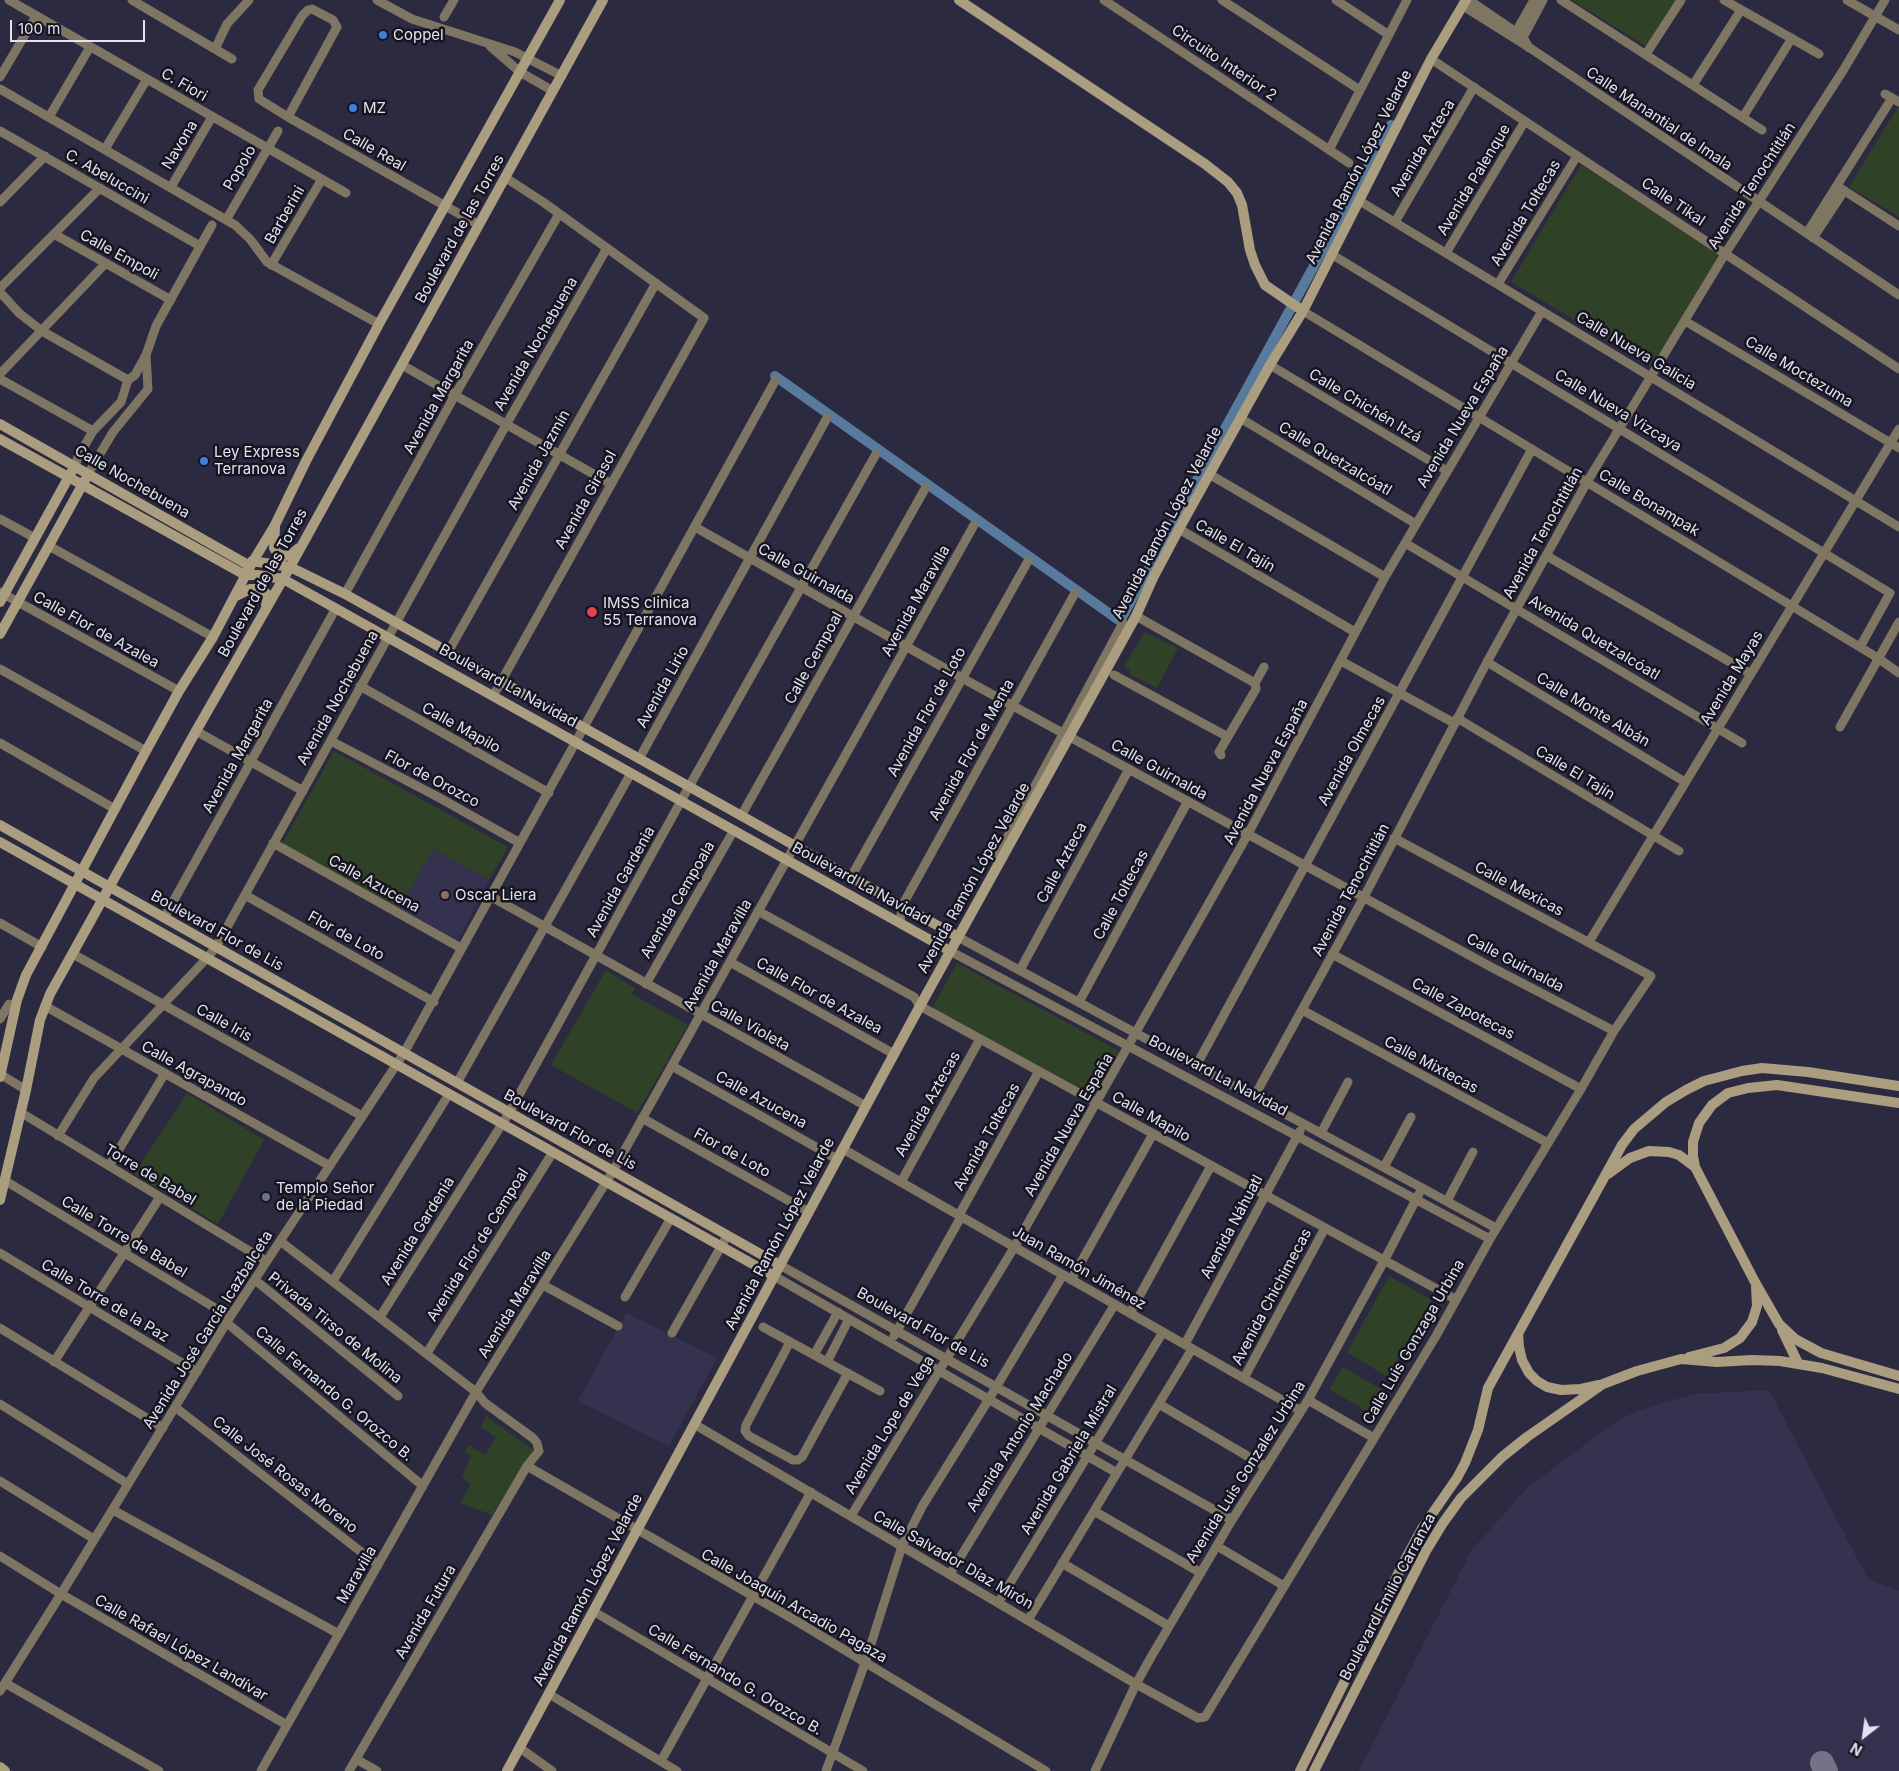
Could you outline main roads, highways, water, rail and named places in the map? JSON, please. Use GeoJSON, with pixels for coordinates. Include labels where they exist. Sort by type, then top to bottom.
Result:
{"type":"FeatureCollection","features":[{"type":"Feature","properties":{"kind":"waterway"},"geometry":{"type":"LineString","coordinates":[[775,376],[1120,621],[1391,125]]}},
{"type":"Feature","properties":{"kind":"place","name":"Coppel"},"geometry":{"type":"Point","coordinates":[383,35]}},
{"type":"Feature","properties":{"kind":"place","name":"MZ"},"geometry":{"type":"Point","coordinates":[353,108]}},
{"type":"Feature","properties":{"kind":"place","name":"Ley Express Terranova"},"geometry":{"type":"Point","coordinates":[204,461]}},
{"type":"Feature","properties":{"kind":"place","name":"IMSS clinica 55 Terranova"},"geometry":{"type":"Point","coordinates":[592,612]}},
{"type":"Feature","properties":{"kind":"place","name":"Oscar Liera"},"geometry":{"type":"Point","coordinates":[445,895]}},
{"type":"Feature","properties":{"kind":"place","name":"Templo Señor de la Piedad"},"geometry":{"type":"Point","coordinates":[266,1197]}}]}
